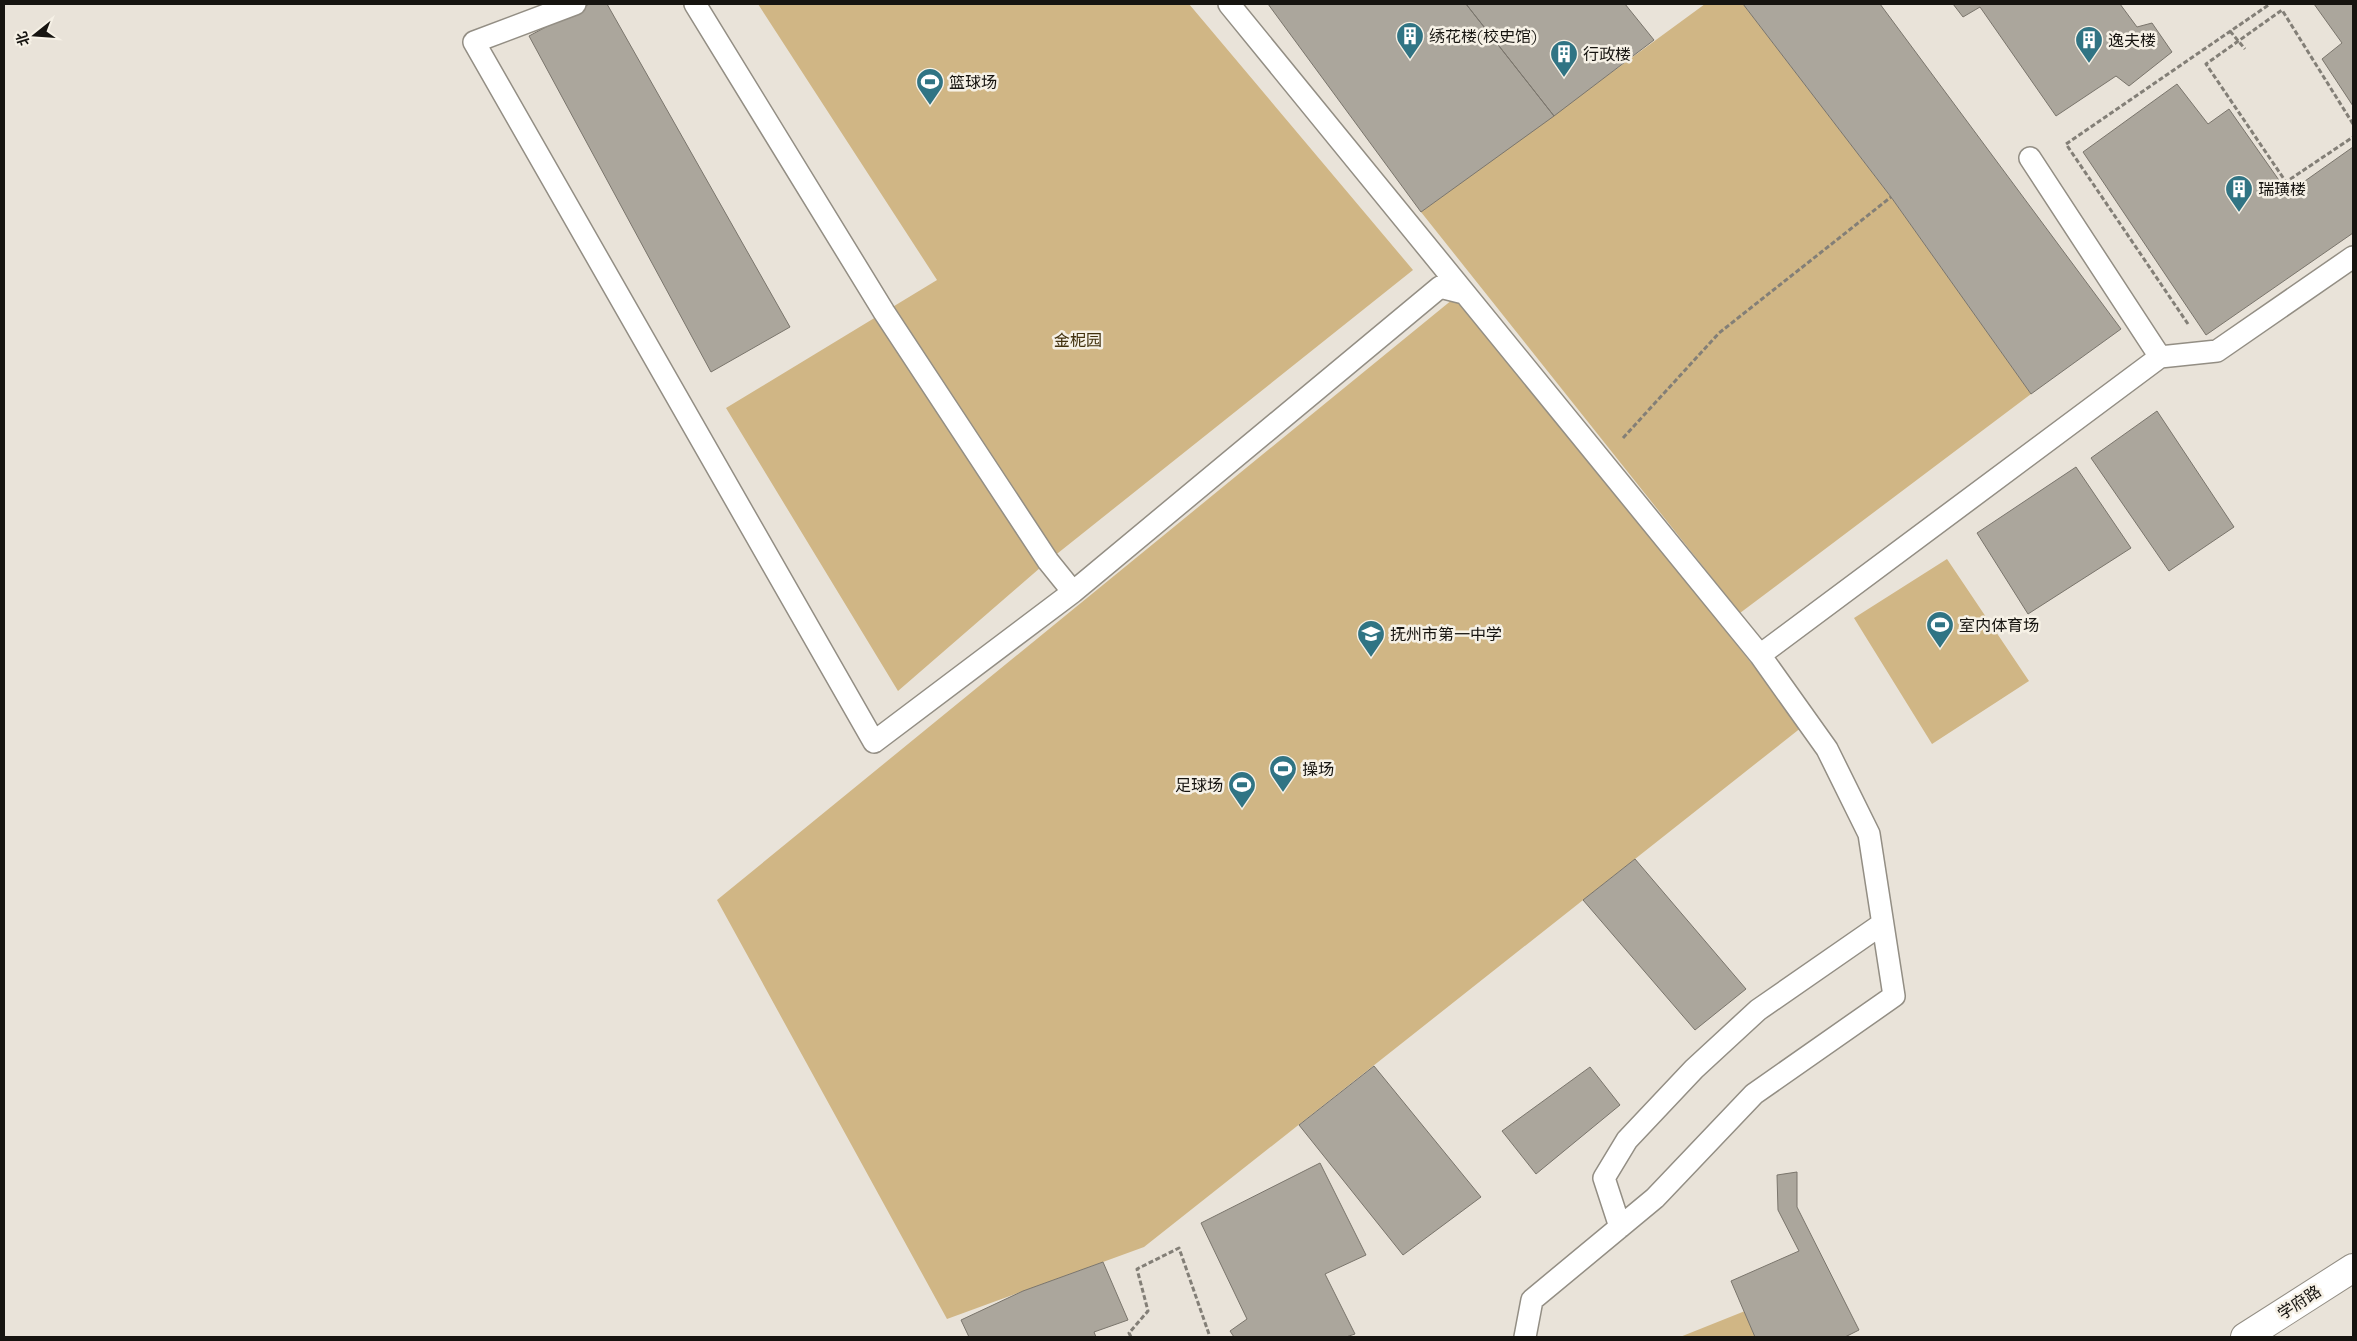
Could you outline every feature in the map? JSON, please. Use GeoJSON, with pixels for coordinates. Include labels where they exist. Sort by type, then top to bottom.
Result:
{"type":"FeatureCollection","features":[{"type":"Feature","properties":{"kind":"street","name":"学府路"},"geometry":{"type":"LineString","coordinates":[[2245,1337],[2353,1268]]}},
{"type":"Feature","properties":{"kind":"lane"},"geometry":{"type":"LineString","coordinates":[[575,4],[474,42],[874,742],[1073,592],[1440,286],[1464,292]]}},
{"type":"Feature","properties":{"kind":"lane"},"geometry":{"type":"LineString","coordinates":[[695,4],[884,312],[1048,561],[1073,592]]}},
{"type":"Feature","properties":{"kind":"lane"},"geometry":{"type":"LineString","coordinates":[[1229,4],[1760,655],[1827,749],[1868,834],[1894,996],[1754,1094],[1655,1198],[1532,1300],[1525,1337]]}},
{"type":"Feature","properties":{"kind":"lane"},"geometry":{"type":"LineString","coordinates":[[2030,158],[2160,357]]}},
{"type":"Feature","properties":{"kind":"lane"},"geometry":{"type":"LineString","coordinates":[[1760,655],[2160,357],[2217,351],[2353,257]]}},
{"type":"Feature","properties":{"kind":"lane"},"geometry":{"type":"LineString","coordinates":[[1620,1227],[1604,1178],[1627,1140],[1694,1069],[1758,1010],[1882,924]]}},
{"type":"Feature","properties":{"kind":"path"},"geometry":{"type":"LineString","coordinates":[[2190,326],[2066,144],[2270,4]]}},
{"type":"Feature","properties":{"kind":"path"},"geometry":{"type":"LineString","coordinates":[[2353,124],[2282,10],[2237,39],[2206,64],[2286,182],[2353,137]]}},
{"type":"Feature","properties":{"kind":"path"},"geometry":{"type":"LineString","coordinates":[[2230,31],[2246,49]]}},
{"type":"Feature","properties":{"kind":"path"},"geometry":{"type":"LineString","coordinates":[[1602,461],[1719,332],[1891,197]]}},
{"type":"Feature","properties":{"kind":"path"},"geometry":{"type":"LineString","coordinates":[[1131,1337],[1129,1333],[1148,1311],[1136,1269],[1179,1248],[1210,1337]]}},
{"type":"Feature","properties":{"kind":"green space","name":"金柅园"},"geometry":{"type":"Polygon","coordinates":[[[758,4],[1189,4],[1413,270],[1048,561],[898,691],[726,408],[937,280],[758,4]]]}},
{"type":"Feature","properties":{"kind":"green space"},"geometry":{"type":"Polygon","coordinates":[[[1705,4],[1743,4],[1891,197],[2031,394],[1740,613],[1421,212],[1705,4]]]}},
{"type":"Feature","properties":{"kind":"green space","name":"操场"},"geometry":{"type":"Polygon","coordinates":[[[1458,295],[1802,727],[1144,1247],[947,1319],[717,900],[1458,295]]]}},
{"type":"Feature","properties":{"kind":"green space","name":"室内体育场"},"geometry":{"type":"Polygon","coordinates":[[[1947,559],[2029,681],[1932,744],[1854,618],[1947,559]]]}},
{"type":"Feature","properties":{"kind":"green space"},"geometry":{"type":"Polygon","coordinates":[[[1745,1311],[1755,1337],[1680,1337],[1745,1311]]]}},
{"type":"Feature","properties":{"kind":"building"},"geometry":{"type":"Polygon","coordinates":[[[589,4],[607,4],[790,327],[711,372],[529,36],[589,4]]]}},
{"type":"Feature","properties":{"kind":"building","name":"绣花楼(校史馆)"},"geometry":{"type":"Polygon","coordinates":[[[1268,4],[1466,4],[1554,116],[1421,212],[1268,4]]]}},
{"type":"Feature","properties":{"kind":"building","name":"行政楼"},"geometry":{"type":"Polygon","coordinates":[[[1466,4],[1625,4],[1654,40],[1554,116],[1466,4]]]}},
{"type":"Feature","properties":{"kind":"building"},"geometry":{"type":"Polygon","coordinates":[[[1743,4],[1880,4],[2121,329],[2031,394],[1891,197],[1743,4]]]}},
{"type":"Feature","properties":{"kind":"building","name":"逸夫楼"},"geometry":{"type":"Polygon","coordinates":[[[1953,4],[2120,4],[2137,27],[2152,23],[2172,52],[2129,86],[2116,76],[2056,116],[1980,7],[1963,17],[1953,4]]]}},
{"type":"Feature","properties":{"kind":"building"},"geometry":{"type":"Polygon","coordinates":[[[2314,4],[2353,4],[2353,106],[2322,59],[2342,43],[2314,4]]]}},
{"type":"Feature","properties":{"kind":"building","name":"瑞璜楼"},"geometry":{"type":"Polygon","coordinates":[[[2177,84],[2208,124],[2229,109],[2288,193],[2353,147],[2353,233],[2206,335],[2083,152],[2177,84]]]}},
{"type":"Feature","properties":{"kind":"building"},"geometry":{"type":"Polygon","coordinates":[[[2157,411],[2234,527],[2169,571],[2091,458],[2157,411]]]}},
{"type":"Feature","properties":{"kind":"building"},"geometry":{"type":"Polygon","coordinates":[[[2076,467],[2131,548],[2028,614],[1977,533],[2076,467]]]}},
{"type":"Feature","properties":{"kind":"building"},"geometry":{"type":"Polygon","coordinates":[[[1635,859],[1746,989],[1695,1030],[1583,900],[1635,859]]]}},
{"type":"Feature","properties":{"kind":"building"},"geometry":{"type":"Polygon","coordinates":[[[1374,1066],[1481,1197],[1403,1255],[1299,1125],[1374,1066]]]}},
{"type":"Feature","properties":{"kind":"building"},"geometry":{"type":"Polygon","coordinates":[[[1590,1067],[1620,1105],[1536,1174],[1502,1131],[1590,1067]]]}},
{"type":"Feature","properties":{"kind":"building"},"geometry":{"type":"Polygon","coordinates":[[[1320,1163],[1366,1255],[1325,1274],[1355,1334],[1346,1337],[1234,1337],[1230,1331],[1247,1319],[1201,1223],[1320,1163]]]}},
{"type":"Feature","properties":{"kind":"building"},"geometry":{"type":"Polygon","coordinates":[[[1797,1172],[1797,1207],[1859,1330],[1845,1337],[1755,1337],[1731,1281],[1799,1251],[1778,1210],[1777,1175],[1797,1172]]]}},
{"type":"Feature","properties":{"kind":"building"},"geometry":{"type":"Polygon","coordinates":[[[1103,1262],[1128,1320],[1094,1332],[1096,1337],[969,1337],[961,1320],[1023,1291],[1103,1262]]]}},
{"type":"Feature","properties":{"kind":"place","name":"绣花楼(校史馆)"},"geometry":{"type":"Point","coordinates":[1410,60]}},
{"type":"Feature","properties":{"kind":"place","name":"逸夫楼"},"geometry":{"type":"Point","coordinates":[2089,64]}},
{"type":"Feature","properties":{"kind":"place","name":"行政楼"},"geometry":{"type":"Point","coordinates":[1564,78]}},
{"type":"Feature","properties":{"kind":"place","name":"篮球场"},"geometry":{"type":"Point","coordinates":[930,106]}},
{"type":"Feature","properties":{"kind":"place","name":"瑞璜楼"},"geometry":{"type":"Point","coordinates":[2239,213]}},
{"type":"Feature","properties":{"kind":"place","name":"室内体育场"},"geometry":{"type":"Point","coordinates":[1940,649]}},
{"type":"Feature","properties":{"kind":"place","name":"抚州市第一中学"},"geometry":{"type":"Point","coordinates":[1371,658]}},
{"type":"Feature","properties":{"kind":"place","name":"操场"},"geometry":{"type":"Point","coordinates":[1283,793]}},
{"type":"Feature","properties":{"kind":"place","name":"足球场"},"geometry":{"type":"Point","coordinates":[1242,809]}}]}
